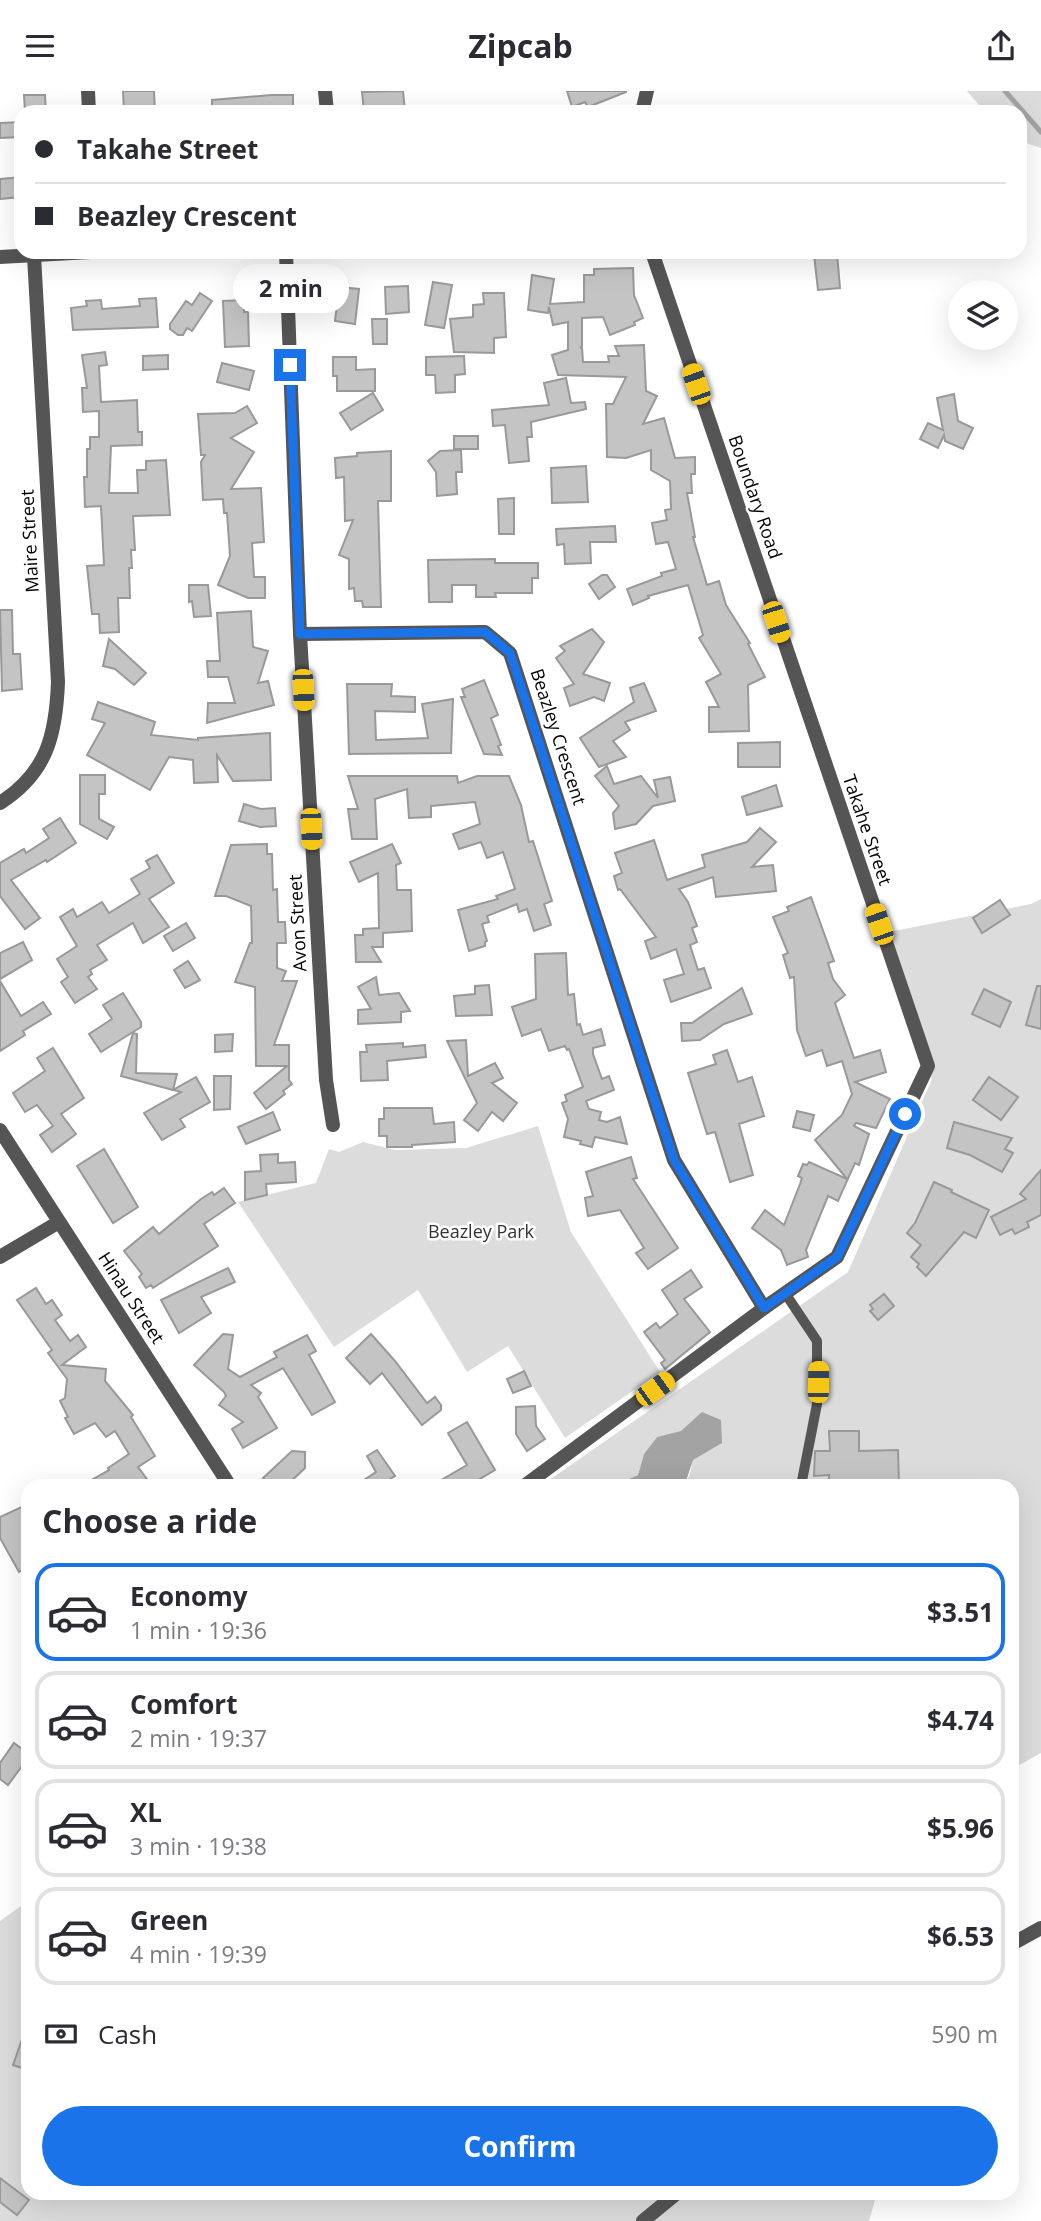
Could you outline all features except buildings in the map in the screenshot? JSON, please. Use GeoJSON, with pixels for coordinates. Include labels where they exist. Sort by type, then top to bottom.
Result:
{"type":"FeatureCollection","features":[{"type":"Feature","properties":{"kind":"street","name":"Maire Street"},"geometry":{"type":"LineString","coordinates":[[0,803],[30,779],[52,738],[57,716],[58,682],[34,259]]}},
{"type":"Feature","properties":{"kind":"street"},"geometry":{"type":"LineString","coordinates":[[286,259],[300,634]]}},
{"type":"Feature","properties":{"kind":"street","name":"Boundary Road"},"geometry":{"type":"LineString","coordinates":[[654,259],[821,755]]}},
{"type":"Feature","properties":{"kind":"street","name":"Beazley Crescent"},"geometry":{"type":"LineString","coordinates":[[300,634],[485,632],[510,653],[674,1160],[764,1308]]}},
{"type":"Feature","properties":{"kind":"street","name":"Avon Street"},"geometry":{"type":"LineString","coordinates":[[300,634],[326,1080],[333,1125]]}},
{"type":"Feature","properties":{"kind":"street","name":"Takahe Street"},"geometry":{"type":"LineString","coordinates":[[533,1479],[837,1257],[928,1066],[821,755]]}},
{"type":"Feature","properties":{"kind":"street","name":"Hinau Street"},"geometry":{"type":"LineString","coordinates":[[0,1130],[225,1479]]}},
{"type":"Feature","properties":{"kind":"street"},"geometry":{"type":"LineString","coordinates":[[0,1257],[59,1222]]}},
{"type":"Feature","properties":{"kind":"street"},"geometry":{"type":"LineString","coordinates":[[1019,1940],[1041,1928]]}},
{"type":"Feature","properties":{"kind":"street"},"geometry":{"type":"LineString","coordinates":[[643,2221],[668,2200]]}},
{"type":"Feature","properties":{"kind":"lane"},"geometry":{"type":"LineString","coordinates":[[785,1293],[817,1341],[817,1404],[802,1479]]}},
{"type":"Feature","properties":{"kind":"green space"},"geometry":{"type":"Polygon","coordinates":[[[967,91],[1041,91],[1041,148],[1027,143],[1027,105],[979,105],[967,91]]]}},
{"type":"Feature","properties":{"kind":"green space"},"geometry":{"type":"Polygon","coordinates":[[[1041,899],[1041,1753],[1019,1765],[1019,1479],[687,1479],[691,1460],[681,1432],[657,1437],[644,1454],[638,1475],[629,1479],[551,1479],[848,1272],[932,1079],[884,933],[1031,904],[1041,899]]]}},
{"type":"Feature","properties":{"kind":"green space","name":"Beazley Park"},"geometry":{"type":"Polygon","coordinates":[[[538,1126],[571,1232],[660,1372],[565,1438],[508,1346],[467,1372],[418,1290],[334,1347],[238,1202],[316,1183],[329,1149],[339,1152],[363,1142],[395,1150],[466,1148],[538,1126]]]}},
{"type":"Feature","properties":{"kind":"green space"},"geometry":{"type":"Polygon","coordinates":[[[21,1906],[21,2200],[875,2200],[869,2221],[0,2221],[0,1921],[21,1906]]]}},
{"type":"Feature","properties":{"kind":"shaded area"},"geometry":{"type":"Polygon","coordinates":[[[702,1412],[721,1420],[722,1443],[693,1460],[687,1479],[629,1479],[638,1475],[644,1454],[657,1437],[681,1431],[702,1412]]]}},
{"type":"Feature","properties":{"kind":"waterway"},"geometry":{"type":"LineString","coordinates":[[1005,91],[1017,105]]}},
{"type":"Feature","properties":{"kind":"waterway"},"geometry":{"type":"LineString","coordinates":[[1027,116],[1041,132]]}},
{"type":"Feature","properties":{"kind":"route"},"geometry":{"type":"LineString","coordinates":[[290,365],[300,634],[485,632],[510,653],[674,1160],[764,1308],[837,1257],[905,1114]]}}]}
